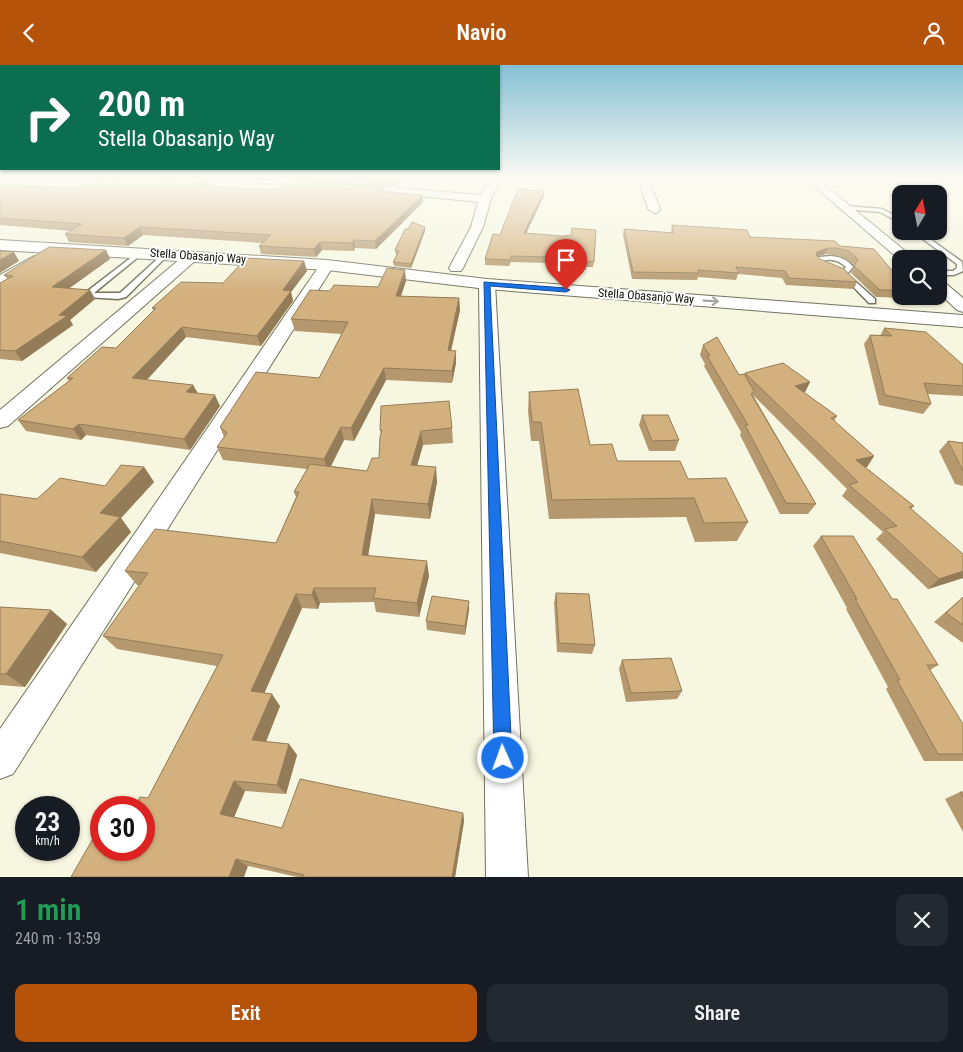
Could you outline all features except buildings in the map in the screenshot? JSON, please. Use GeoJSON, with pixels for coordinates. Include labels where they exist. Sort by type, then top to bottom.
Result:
{"type":"FeatureCollection","features":[{"type":"Feature","properties":{"kind":"street"},"geometry":{"type":"LineString","coordinates":[[456,267],[477,227],[480,216]]}},
{"type":"Feature","properties":{"kind":"street"},"geometry":{"type":"LineString","coordinates":[[857,216],[897,250]]}},
{"type":"Feature","properties":{"kind":"street"},"geometry":{"type":"LineString","coordinates":[[0,237],[155,252],[456,267],[963,308]]}},
{"type":"Feature","properties":{"kind":"street","name":"Stella Obasanjo Way"},"geometry":{"type":"LineString","coordinates":[[0,245],[50,249],[155,252],[191,257],[327,265],[487,284],[963,321]]}},
{"type":"Feature","properties":{"kind":"street"},"geometry":{"type":"LineString","coordinates":[[0,282],[50,249]]}},
{"type":"Feature","properties":{"kind":"street"},"geometry":{"type":"LineString","coordinates":[[0,421],[191,257]]}},
{"type":"Feature","properties":{"kind":"street"},"geometry":{"type":"LineString","coordinates":[[0,761],[327,265]]}},
{"type":"Feature","properties":{"kind":"street"},"geometry":{"type":"LineString","coordinates":[[487,284],[507,877]]}},
{"type":"Feature","properties":{"kind":"street"},"geometry":{"type":"LineString","coordinates":[[947,293],[963,308]]}},
{"type":"Feature","properties":{"kind":"lane"},"geometry":{"type":"LineString","coordinates":[[928,240],[942,250]]}},
{"type":"Feature","properties":{"kind":"lane"},"geometry":{"type":"LineString","coordinates":[[118,297],[123,295],[155,252]]}},
{"type":"Feature","properties":{"kind":"lane"},"geometry":{"type":"LineString","coordinates":[[138,303],[118,297],[88,295],[96,287],[155,252]]}},
{"type":"Feature","properties":{"kind":"lane"},"geometry":{"type":"LineString","coordinates":[[947,254],[960,263],[961,269],[954,273],[947,273]]}},
{"type":"Feature","properties":{"kind":"lane"},"geometry":{"type":"LineString","coordinates":[[844,273],[872,301]]}},
{"type":"Feature","properties":{"kind":"route"},"geometry":{"type":"LineString","coordinates":[[503,758],[487,284],[566,290]]}}]}
